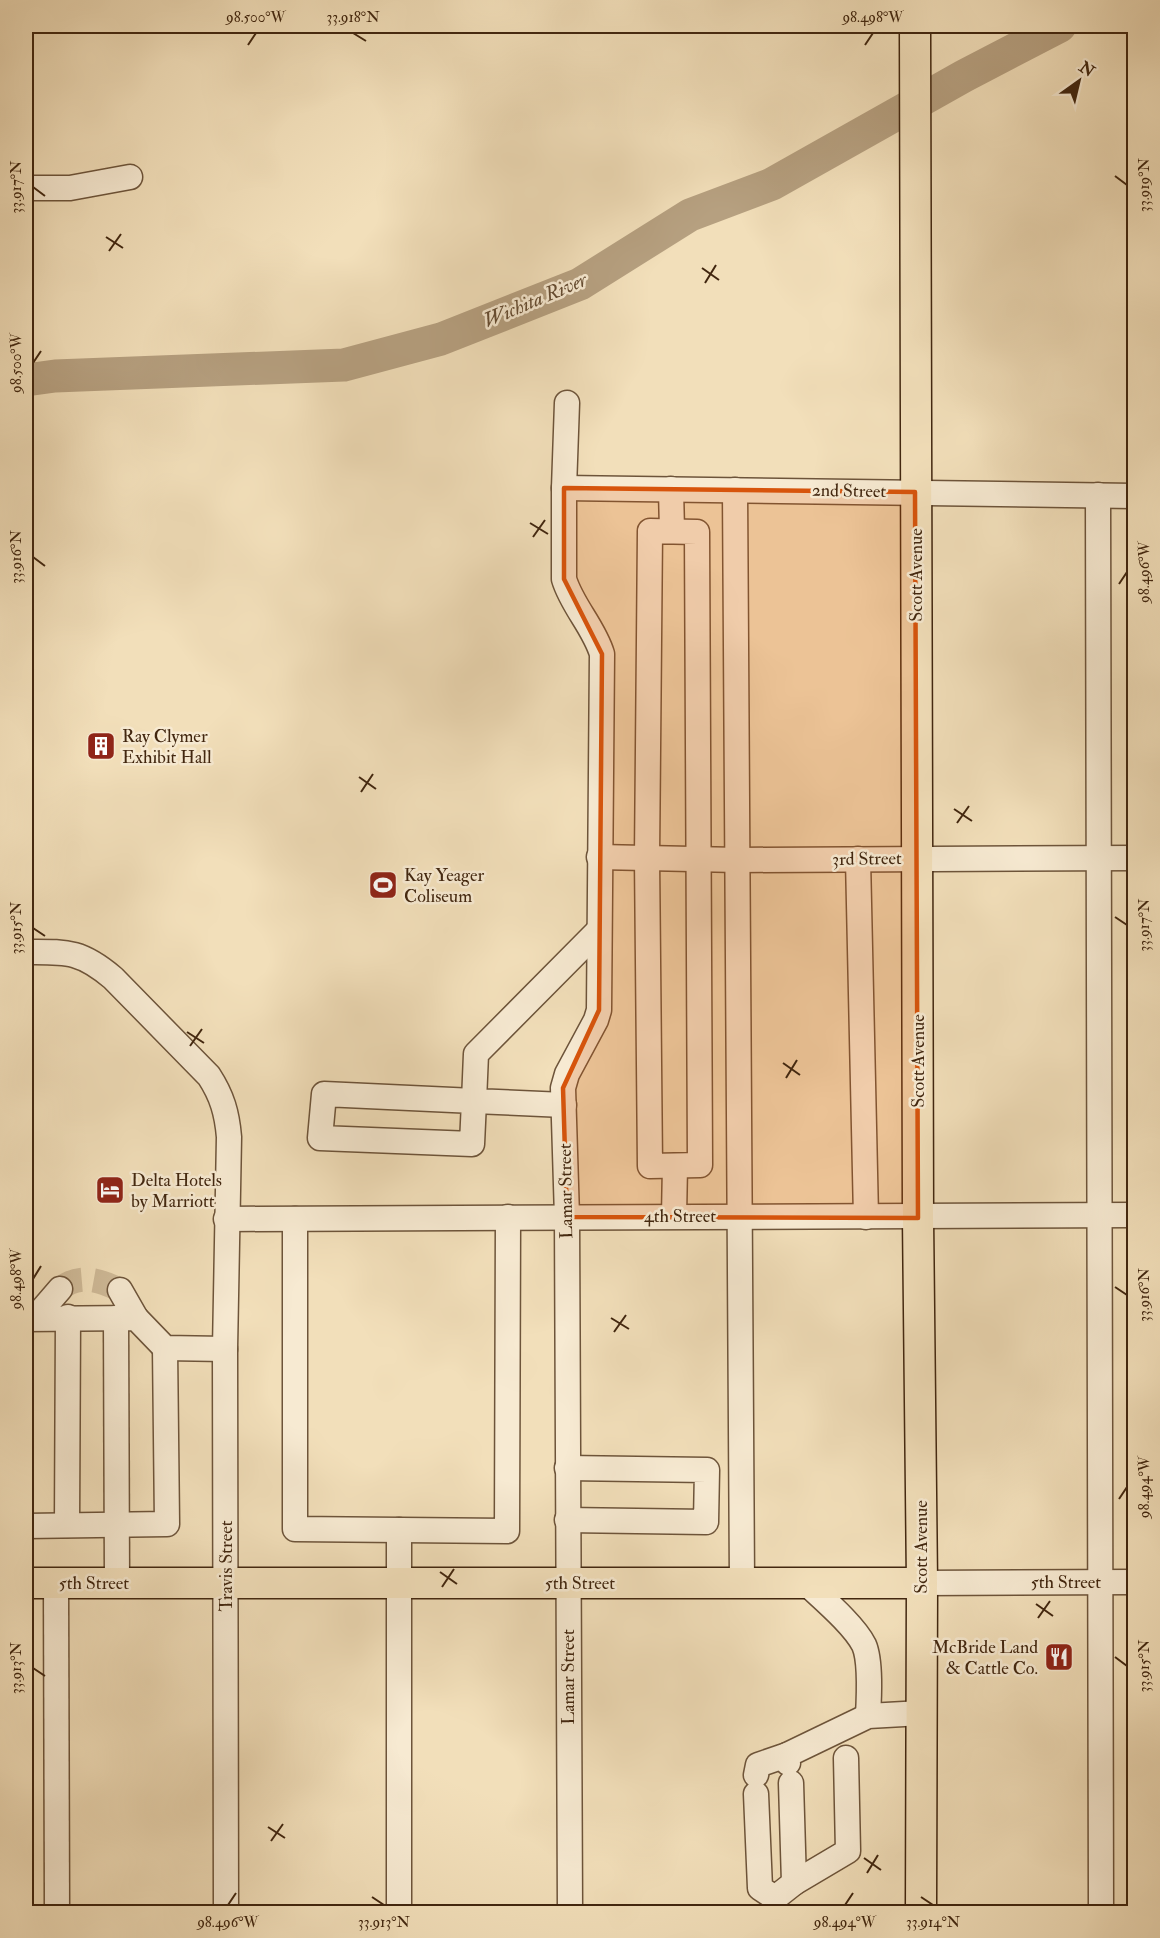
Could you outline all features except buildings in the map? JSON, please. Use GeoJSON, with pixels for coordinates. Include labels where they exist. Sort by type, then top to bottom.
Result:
{"type":"FeatureCollection","features":[{"type":"Feature","properties":{"kind":"main road","name":"Scott Avenue"},"geometry":{"type":"LineString","coordinates":[[915,26],[918,1218],[922,1583],[921,1912]]}},
{"type":"Feature","properties":{"kind":"main road","name":"5th Street"},"geometry":{"type":"LineString","coordinates":[[26,1583],[922,1583]]}},
{"type":"Feature","properties":{"kind":"street"},"geometry":{"type":"LineString","coordinates":[[26,188],[70,188],[130,177]]}},
{"type":"Feature","properties":{"kind":"street","name":"Lamar Street"},"geometry":{"type":"LineString","coordinates":[[567,403],[564,579],[568,593],[598,640],[602,654],[599,1010],[567,1074],[563,1088],[567,1216],[570,1912]]}},
{"type":"Feature","properties":{"kind":"street","name":"2nd Street"},"geometry":{"type":"LineString","coordinates":[[564,488],[1134,496]]}},
{"type":"Feature","properties":{"kind":"street"},"geometry":{"type":"LineString","coordinates":[[671,489],[672,531]]}},
{"type":"Feature","properties":{"kind":"street"},"geometry":{"type":"LineString","coordinates":[[735,490],[742,1583]]}},
{"type":"Feature","properties":{"kind":"street"},"geometry":{"type":"LineString","coordinates":[[1098,495],[1101,1912]]}},
{"type":"Feature","properties":{"kind":"street"},"geometry":{"type":"LineString","coordinates":[[650,531],[672,531],[697,532],[700,1165],[650,1166],[647,858],[650,531]]}},
{"type":"Feature","properties":{"kind":"street","name":"3rd Street"},"geometry":{"type":"LineString","coordinates":[[599,857],[700,860],[1134,858]]}},
{"type":"Feature","properties":{"kind":"street"},"geometry":{"type":"LineString","coordinates":[[858,859],[866,1217]]}},
{"type":"Feature","properties":{"kind":"street"},"geometry":{"type":"LineString","coordinates":[[564,1105],[474,1101],[324,1094],[320,1138],[472,1144],[474,1101],[476,1054],[599,930]]}},
{"type":"Feature","properties":{"kind":"street","name":"Travis Street"},"geometry":{"type":"LineString","coordinates":[[26,952],[54,952],[80,956],[96,964],[209,1076],[221,1095],[227,1114],[229,1137],[225,1350],[226,1912]]}},
{"type":"Feature","properties":{"kind":"street"},"geometry":{"type":"LineString","coordinates":[[674,1216],[675,1166]]}},
{"type":"Feature","properties":{"kind":"street","name":"4th Street"},"geometry":{"type":"LineString","coordinates":[[226,1219],[567,1216],[918,1218],[1134,1215]]}},
{"type":"Feature","properties":{"kind":"street"},"geometry":{"type":"LineString","coordinates":[[295,1218],[295,1529],[507,1531],[508,1217]]}},
{"type":"Feature","properties":{"kind":"street"},"geometry":{"type":"LineString","coordinates":[[30,1318],[60,1289]]}},
{"type":"Feature","properties":{"kind":"street"},"geometry":{"type":"LineString","coordinates":[[117,1583],[126,1318],[120,1290]]}},
{"type":"Feature","properties":{"kind":"street"},"geometry":{"type":"LineString","coordinates":[[67,1525],[68,1317]]}},
{"type":"Feature","properties":{"kind":"street"},"geometry":{"type":"LineString","coordinates":[[30,1318],[126,1318],[165,1348],[225,1350]]}},
{"type":"Feature","properties":{"kind":"street"},"geometry":{"type":"LineString","coordinates":[[26,1526],[167,1524],[165,1348]]}},
{"type":"Feature","properties":{"kind":"street"},"geometry":{"type":"LineString","coordinates":[[567,1468],[706,1470],[706,1522],[567,1520]]}},
{"type":"Feature","properties":{"kind":"street"},"geometry":{"type":"LineString","coordinates":[[399,1530],[399,1912]]}},
{"type":"Feature","properties":{"kind":"street","name":"5th Street"},"geometry":{"type":"LineString","coordinates":[[922,1583],[1134,1582]]}},
{"type":"Feature","properties":{"kind":"street"},"geometry":{"type":"LineString","coordinates":[[56,1583],[57,1912]]}},
{"type":"Feature","properties":{"kind":"street"},"geometry":{"type":"LineString","coordinates":[[806,1583],[840,1614],[864,1646],[870,1684],[868,1716],[843,1743],[789,1767],[758,1765],[756,1785],[760,1888],[774,1905],[794,1883],[848,1851],[843,1743]]}},
{"type":"Feature","properties":{"kind":"street"},"geometry":{"type":"LineString","coordinates":[[868,1716],[922,1713]]}},
{"type":"Feature","properties":{"kind":"street"},"geometry":{"type":"LineString","coordinates":[[789,1767],[794,1883]]}},
{"type":"Feature","properties":{"kind":"highlighted area"},"geometry":{"type":"Polygon","coordinates":[[[564,488],[915,492],[918,1218],[567,1217],[563,1088],[599,1010],[602,654],[564,579],[564,488]]]}},
{"type":"Feature","properties":{"kind":"waterway","name":"Wichita River"},"geometry":{"type":"LineString","coordinates":[[26,380],[55,376],[344,365],[441,339],[580,284],[690,215],[772,184],[964,76],[1060,26]]}},
{"type":"Feature","properties":{"kind":"tunnel"},"geometry":{"type":"LineString","coordinates":[[60,1289],[75,1281],[90,1280],[105,1283],[120,1290]]}},
{"type":"Feature","properties":{"kind":"place","name":"Ray Clymer Exhibit Hall"},"geometry":{"type":"Point","coordinates":[101,746]}},
{"type":"Feature","properties":{"kind":"place","name":"Kay Yeager Coliseum"},"geometry":{"type":"Point","coordinates":[383,885]}},
{"type":"Feature","properties":{"kind":"place","name":"Delta Hotels by Marriott"},"geometry":{"type":"Point","coordinates":[110,1190]}},
{"type":"Feature","properties":{"kind":"place","name":"McBride Land & Cattle Co."},"geometry":{"type":"Point","coordinates":[1059,1657]}}]}
